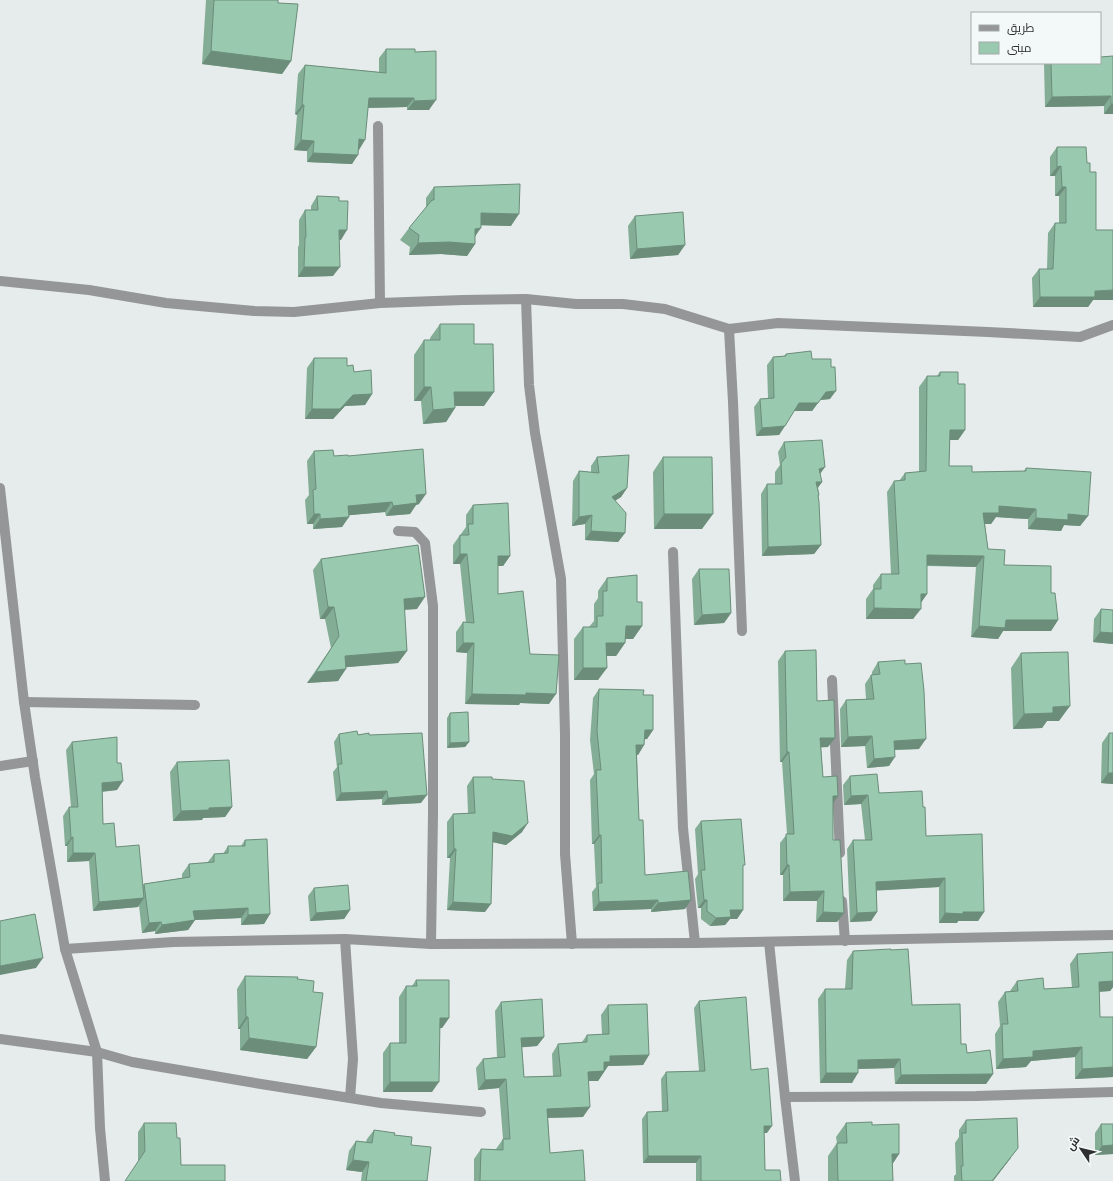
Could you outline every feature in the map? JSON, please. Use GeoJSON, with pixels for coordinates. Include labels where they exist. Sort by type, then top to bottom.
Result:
{"type":"FeatureCollection","features":[{"type":"Feature","properties":{"kind":"street"},"geometry":{"type":"LineString","coordinates":[[378,126],[380,303]]}},
{"type":"Feature","properties":{"kind":"street"},"geometry":{"type":"LineString","coordinates":[[0,281],[89,290],[166,303],[254,311],[294,312],[380,303],[526,299],[576,304],[623,304],[664,309],[729,329],[778,324],[1080,337],[1113,325]]}},
{"type":"Feature","properties":{"kind":"street"},"geometry":{"type":"LineString","coordinates":[[526,299],[529,385],[534,425],[561,579],[565,854],[572,944]]}},
{"type":"Feature","properties":{"kind":"street"},"geometry":{"type":"LineString","coordinates":[[729,329],[734,402],[742,631]]}},
{"type":"Feature","properties":{"kind":"street"},"geometry":{"type":"LineString","coordinates":[[0,488],[24,702],[65,949],[97,1052],[100,1128],[105,1181]]}},
{"type":"Feature","properties":{"kind":"street"},"geometry":{"type":"LineString","coordinates":[[398,531],[415,532],[425,543],[433,606],[433,814],[430,944]]}},
{"type":"Feature","properties":{"kind":"street"},"geometry":{"type":"LineString","coordinates":[[673,552],[683,828],[695,943]]}},
{"type":"Feature","properties":{"kind":"street"},"geometry":{"type":"LineString","coordinates":[[832,680],[840,862]]}},
{"type":"Feature","properties":{"kind":"street"},"geometry":{"type":"LineString","coordinates":[[24,702],[196,705]]}},
{"type":"Feature","properties":{"kind":"street"},"geometry":{"type":"LineString","coordinates":[[0,766],[33,761]]}},
{"type":"Feature","properties":{"kind":"street"},"geometry":{"type":"LineString","coordinates":[[842,894],[845,941]]}},
{"type":"Feature","properties":{"kind":"street"},"geometry":{"type":"LineString","coordinates":[[65,949],[173,942],[346,939],[430,944],[572,944],[845,941],[1113,935]]}},
{"type":"Feature","properties":{"kind":"street"},"geometry":{"type":"LineString","coordinates":[[346,939],[353,1059],[350,1098]]}},
{"type":"Feature","properties":{"kind":"street"},"geometry":{"type":"LineString","coordinates":[[769,942],[795,1181]]}},
{"type":"Feature","properties":{"kind":"street"},"geometry":{"type":"LineString","coordinates":[[0,1039],[97,1052],[140,1063],[381,1103],[481,1112]]}},
{"type":"Feature","properties":{"kind":"street"},"geometry":{"type":"LineString","coordinates":[[785,1097],[976,1096],[1113,1092]]}},
{"type":"Feature","properties":{"kind":"building"},"geometry":{"type":"Polygon","coordinates":[[[214,0],[278,0],[278,3],[298,4],[291,61],[211,51],[214,0]]]}},
{"type":"Feature","properties":{"kind":"building"},"geometry":{"type":"Polygon","coordinates":[[[386,49],[415,49],[415,52],[436,51],[436,100],[414,101],[414,98],[369,98],[365,140],[359,139],[358,155],[313,153],[314,141],[301,140],[305,65],[386,73],[386,49]]]}},
{"type":"Feature","properties":{"kind":"building"},"geometry":{"type":"Polygon","coordinates":[[[1113,56],[1113,104],[1111,104],[1111,96],[1052,97],[1051,64],[1101,64],[1101,57],[1113,56]]]}},
{"type":"Feature","properties":{"kind":"building"},"geometry":{"type":"Polygon","coordinates":[[[1057,147],[1086,147],[1087,163],[1090,163],[1090,172],[1096,172],[1096,230],[1113,230],[1113,290],[1095,291],[1095,297],[1040,297],[1039,269],[1053,269],[1055,223],[1066,223],[1066,187],[1062,187],[1061,166],[1057,167],[1057,147]]]}},
{"type":"Feature","properties":{"kind":"building"},"geometry":{"type":"Polygon","coordinates":[[[520,184],[519,214],[481,213],[481,228],[475,229],[475,244],[449,242],[418,243],[419,235],[409,228],[432,200],[434,200],[434,187],[520,184]]]}},
{"type":"Feature","properties":{"kind":"building"},"geometry":{"type":"Polygon","coordinates":[[[317,196],[339,197],[339,201],[348,201],[347,230],[339,230],[340,267],[304,267],[306,237],[305,210],[318,210],[317,196]]]}},
{"type":"Feature","properties":{"kind":"building"},"geometry":{"type":"Polygon","coordinates":[[[683,212],[685,245],[637,249],[635,216],[683,212]]]}},
{"type":"Feature","properties":{"kind":"building"},"geometry":{"type":"Polygon","coordinates":[[[440,324],[474,324],[474,344],[493,344],[494,392],[454,392],[455,408],[433,410],[431,387],[424,387],[424,340],[440,340],[440,324]]]}},
{"type":"Feature","properties":{"kind":"building"},"geometry":{"type":"Polygon","coordinates":[[[811,351],[812,359],[831,359],[831,367],[835,367],[836,391],[826,392],[818,403],[799,403],[785,426],[762,428],[760,399],[774,398],[773,357],[811,351]]]}},
{"type":"Feature","properties":{"kind":"building"},"geometry":{"type":"Polygon","coordinates":[[[314,358],[347,358],[347,366],[353,365],[354,372],[371,370],[372,394],[353,395],[340,409],[312,409],[314,358]]]}},
{"type":"Feature","properties":{"kind":"building"},"geometry":{"type":"Polygon","coordinates":[[[940,372],[958,372],[958,384],[965,384],[965,430],[950,430],[949,466],[972,466],[972,472],[1026,471],[1026,468],[1091,472],[1088,516],[1068,514],[1068,520],[1036,518],[1036,509],[999,506],[999,513],[983,513],[988,549],[1005,550],[1004,565],[1051,566],[1051,593],[1055,593],[1058,620],[1006,620],[1005,628],[979,626],[984,556],[927,555],[927,594],[921,594],[921,609],[874,608],[874,589],[881,589],[881,574],[899,574],[894,481],[905,480],[905,473],[926,471],[927,376],[940,376],[940,372]]]}},
{"type":"Feature","properties":{"kind":"building"},"geometry":{"type":"Polygon","coordinates":[[[822,440],[825,467],[819,469],[822,482],[816,482],[819,495],[821,545],[768,547],[767,484],[782,484],[781,463],[786,457],[784,442],[822,440]]]}},
{"type":"Feature","properties":{"kind":"building"},"geometry":{"type":"Polygon","coordinates":[[[423,449],[426,494],[416,495],[417,503],[393,506],[392,502],[348,506],[349,517],[320,519],[320,514],[314,514],[313,490],[316,489],[314,451],[333,450],[334,456],[348,456],[423,449]]]}},
{"type":"Feature","properties":{"kind":"building"},"geometry":{"type":"Polygon","coordinates":[[[629,455],[627,488],[612,497],[626,513],[625,533],[591,531],[592,515],[579,517],[579,471],[599,473],[597,457],[629,455]]]}},
{"type":"Feature","properties":{"kind":"building"},"geometry":{"type":"Polygon","coordinates":[[[663,457],[712,457],[713,514],[664,514],[663,457]]]}},
{"type":"Feature","properties":{"kind":"building"},"geometry":{"type":"Polygon","coordinates":[[[508,503],[510,556],[498,556],[498,594],[523,591],[530,654],[559,655],[556,694],[472,694],[474,643],[463,643],[463,622],[474,623],[467,554],[460,554],[460,535],[469,535],[468,524],[473,524],[473,505],[508,503]]]}},
{"type":"Feature","properties":{"kind":"building"},"geometry":{"type":"Polygon","coordinates":[[[418,545],[425,597],[404,599],[407,651],[345,656],[346,669],[316,672],[339,636],[334,607],[328,607],[321,559],[418,545]]]}},
{"type":"Feature","properties":{"kind":"building"},"geometry":{"type":"Polygon","coordinates":[[[699,569],[729,569],[731,613],[702,615],[699,569]]]}},
{"type":"Feature","properties":{"kind":"building"},"geometry":{"type":"Polygon","coordinates":[[[637,575],[637,602],[642,602],[642,626],[626,626],[625,643],[606,643],[607,668],[583,668],[583,627],[597,627],[597,616],[603,616],[603,591],[607,591],[607,578],[637,575]]]}},
{"type":"Feature","properties":{"kind":"building"},"geometry":{"type":"Polygon","coordinates":[[[1101,609],[1113,610],[1113,633],[1100,632],[1101,609]]]}},
{"type":"Feature","properties":{"kind":"building"},"geometry":{"type":"Polygon","coordinates":[[[816,650],[817,701],[834,700],[835,738],[820,738],[823,777],[837,776],[838,796],[833,796],[833,840],[840,840],[844,913],[823,912],[824,891],[790,892],[789,865],[787,865],[786,834],[794,834],[789,752],[787,752],[785,651],[816,650]]]}},
{"type":"Feature","properties":{"kind":"building"},"geometry":{"type":"Polygon","coordinates":[[[1068,652],[1070,706],[1053,707],[1053,713],[1024,714],[1021,653],[1068,652]]]}},
{"type":"Feature","properties":{"kind":"building"},"geometry":{"type":"Polygon","coordinates":[[[905,660],[905,664],[921,663],[926,739],[894,741],[895,757],[874,759],[872,736],[848,737],[846,700],[874,699],[871,675],[880,674],[878,662],[905,660]]]}},
{"type":"Feature","properties":{"kind":"building"},"geometry":{"type":"Polygon","coordinates":[[[599,689],[644,690],[643,695],[653,695],[653,730],[645,730],[644,745],[636,745],[639,820],[643,820],[645,875],[688,871],[691,900],[658,903],[658,900],[599,902],[598,883],[602,883],[601,835],[599,835],[596,770],[601,770],[597,731],[599,689]]]}},
{"type":"Feature","properties":{"kind":"building"},"geometry":{"type":"Polygon","coordinates":[[[468,712],[469,742],[450,743],[450,713],[468,712]]]}},
{"type":"Feature","properties":{"kind":"building"},"geometry":{"type":"Polygon","coordinates":[[[357,731],[358,735],[369,733],[369,735],[422,733],[427,795],[388,798],[387,791],[341,793],[338,764],[342,764],[339,734],[357,731]]]}},
{"type":"Feature","properties":{"kind":"building"},"geometry":{"type":"Polygon","coordinates":[[[1109,733],[1113,733],[1113,773],[1108,773],[1109,733]]]}},
{"type":"Feature","properties":{"kind":"building"},"geometry":{"type":"Polygon","coordinates":[[[117,737],[117,763],[121,763],[123,781],[102,783],[103,824],[114,823],[116,847],[139,845],[144,898],[99,902],[95,853],[73,853],[73,837],[71,838],[69,807],[78,807],[72,742],[117,737]]]}},
{"type":"Feature","properties":{"kind":"building"},"geometry":{"type":"Polygon","coordinates":[[[229,760],[232,807],[181,811],[177,762],[229,760]]]}},
{"type":"Feature","properties":{"kind":"building"},"geometry":{"type":"Polygon","coordinates":[[[877,774],[879,793],[922,791],[923,807],[925,807],[926,836],[982,834],[984,912],[963,912],[963,914],[945,913],[945,878],[876,882],[877,912],[857,913],[853,840],[872,840],[868,795],[851,796],[850,776],[877,774]]]}},
{"type":"Feature","properties":{"kind":"building"},"geometry":{"type":"Polygon","coordinates":[[[473,777],[492,777],[492,779],[524,781],[528,823],[512,836],[493,832],[491,904],[453,902],[456,849],[454,849],[453,814],[475,813],[473,777]]]}},
{"type":"Feature","properties":{"kind":"building"},"geometry":{"type":"Polygon","coordinates":[[[741,819],[745,865],[743,865],[743,910],[730,910],[731,917],[716,918],[707,911],[707,900],[704,900],[701,870],[705,870],[701,821],[741,819]]]}},
{"type":"Feature","properties":{"kind":"building"},"geometry":{"type":"Polygon","coordinates":[[[267,839],[270,914],[248,915],[248,908],[193,911],[195,920],[162,925],[161,922],[149,923],[144,884],[190,877],[189,864],[214,862],[214,854],[228,853],[228,846],[245,846],[245,840],[267,839]]]}},
{"type":"Feature","properties":{"kind":"building"},"geometry":{"type":"Polygon","coordinates":[[[348,885],[350,910],[316,913],[314,888],[348,885]]]}},
{"type":"Feature","properties":{"kind":"building"},"geometry":{"type":"Polygon","coordinates":[[[35,914],[43,958],[0,966],[0,921],[35,914]]]}},
{"type":"Feature","properties":{"kind":"building"},"geometry":{"type":"Polygon","coordinates":[[[908,949],[912,1005],[960,1004],[961,1044],[966,1044],[967,1053],[990,1050],[993,1074],[901,1075],[900,1059],[858,1060],[858,1073],[826,1073],[825,989],[852,989],[853,951],[908,949]]]}},
{"type":"Feature","properties":{"kind":"building"},"geometry":{"type":"Polygon","coordinates":[[[1113,952],[1113,981],[1099,982],[1100,1017],[1113,1017],[1113,1067],[1082,1069],[1082,1047],[1033,1051],[1033,1057],[1003,1059],[1002,1024],[1008,1024],[1005,992],[1018,991],[1017,981],[1043,978],[1044,989],[1079,987],[1077,954],[1113,952]]]}},
{"type":"Feature","properties":{"kind":"building"},"geometry":{"type":"Polygon","coordinates":[[[245,976],[298,977],[297,979],[314,981],[313,992],[323,993],[316,1047],[249,1038],[248,1017],[246,1017],[245,976]]]}},
{"type":"Feature","properties":{"kind":"building"},"geometry":{"type":"Polygon","coordinates":[[[416,980],[449,980],[449,1018],[440,1018],[439,1082],[390,1082],[390,1043],[406,1043],[406,986],[417,986],[416,980]]]}},
{"type":"Feature","properties":{"kind":"building"},"geometry":{"type":"Polygon","coordinates":[[[746,997],[751,1070],[768,1068],[772,1126],[764,1126],[765,1170],[780,1170],[781,1181],[701,1181],[701,1156],[648,1156],[647,1112],[668,1111],[666,1072],[705,1071],[699,1001],[746,997]]]}},
{"type":"Feature","properties":{"kind":"building"},"geometry":{"type":"Polygon","coordinates":[[[542,999],[544,1037],[521,1038],[524,1077],[561,1076],[558,1044],[587,1042],[587,1035],[609,1034],[608,1005],[647,1004],[649,1055],[610,1056],[610,1062],[604,1062],[604,1071],[588,1072],[590,1107],[547,1109],[550,1153],[583,1150],[585,1181],[480,1181],[481,1149],[503,1150],[503,1139],[510,1139],[506,1079],[485,1080],[483,1059],[505,1057],[501,1002],[542,999]]]}},
{"type":"Feature","properties":{"kind":"building"},"geometry":{"type":"Polygon","coordinates":[[[1017,1118],[1018,1148],[992,1181],[962,1181],[962,1133],[966,1133],[966,1120],[1017,1118]]]}},
{"type":"Feature","properties":{"kind":"building"},"geometry":{"type":"Polygon","coordinates":[[[872,1122],[872,1125],[899,1124],[899,1154],[892,1154],[893,1181],[838,1181],[837,1143],[847,1143],[846,1123],[872,1122]]]}},
{"type":"Feature","properties":{"kind":"building"},"geometry":{"type":"Polygon","coordinates":[[[144,1123],[176,1123],[177,1138],[180,1138],[181,1165],[225,1165],[225,1181],[125,1181],[145,1151],[144,1123]]]}},
{"type":"Feature","properties":{"kind":"building"},"geometry":{"type":"Polygon","coordinates":[[[1101,1124],[1113,1124],[1113,1145],[1102,1146],[1101,1124]]]}},
{"type":"Feature","properties":{"kind":"building"},"geometry":{"type":"Polygon","coordinates":[[[374,1130],[395,1133],[394,1135],[412,1137],[411,1145],[431,1147],[427,1181],[366,1181],[369,1162],[353,1160],[356,1141],[372,1143],[374,1130]]]}}]}
